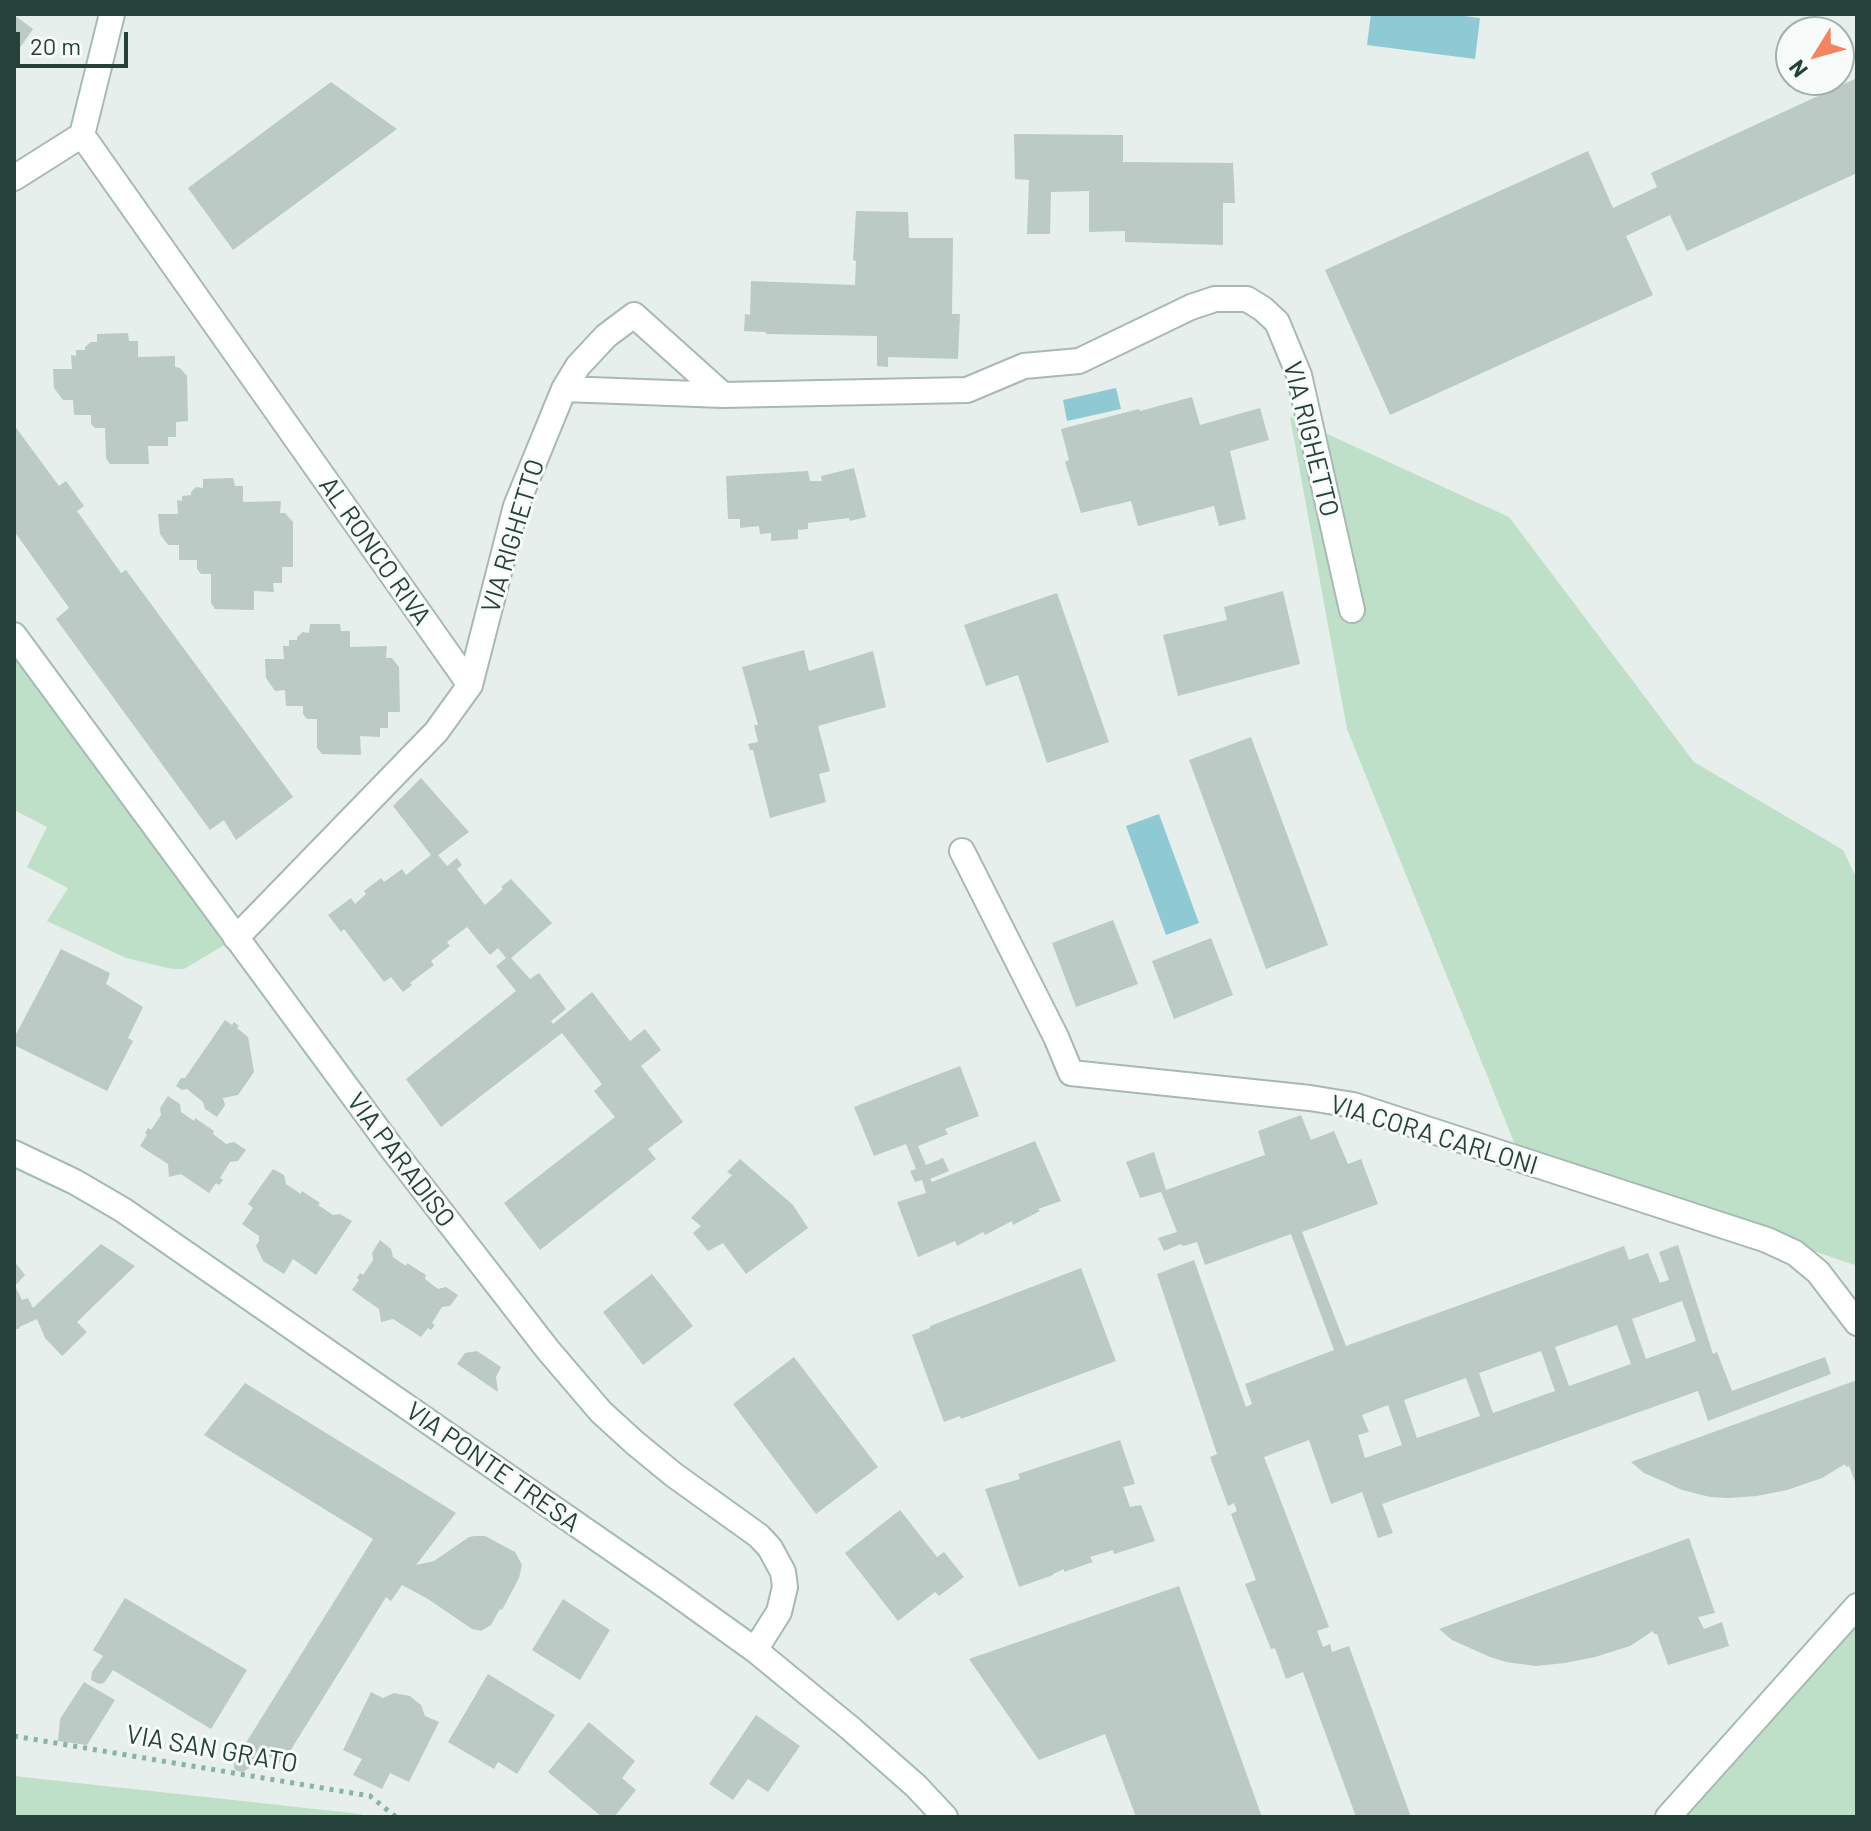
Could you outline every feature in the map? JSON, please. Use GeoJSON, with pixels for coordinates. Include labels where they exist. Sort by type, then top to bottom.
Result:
{"type":"FeatureCollection","features":[{"type":"Feature","properties":{"kind":"street"},"geometry":{"type":"LineString","coordinates":[[14,178],[82,135],[112,14]]}},
{"type":"Feature","properties":{"kind":"street","name":"AL RONCO RIVA"},"geometry":{"type":"LineString","coordinates":[[82,135],[470,685]]}},
{"type":"Feature","properties":{"kind":"street","name":"VIA RIGHETTO"},"geometry":{"type":"LineString","coordinates":[[564,389],[723,395],[967,390],[1024,366],[1079,361],[1191,307],[1215,299],[1247,299],[1277,322],[1299,375],[1352,610]]}},
{"type":"Feature","properties":{"kind":"street","name":"VIA RIGHETTO"},"geometry":{"type":"LineString","coordinates":[[470,685],[516,506],[564,389],[578,366],[606,336],[634,315],[723,395]]}},
{"type":"Feature","properties":{"kind":"street","name":"VIA PARADISO"},"geometry":{"type":"LineString","coordinates":[[14,635],[393,1150],[548,1350],[592,1401],[635,1443],[759,1536],[770,1548],[783,1572],[785,1587],[779,1612],[755,1650]]}},
{"type":"Feature","properties":{"kind":"street"},"geometry":{"type":"LineString","coordinates":[[236,938],[436,732],[470,685]]}},
{"type":"Feature","properties":{"kind":"street","name":"VIA CORA CARLONI"},"geometry":{"type":"LineString","coordinates":[[962,851],[1056,1037],[1071,1073],[1353,1105],[1767,1240],[1795,1253],[1818,1272],[1857,1323]]}},
{"type":"Feature","properties":{"kind":"street","name":"VIA PONTE TRESA"},"geometry":{"type":"LineString","coordinates":[[14,1153],[75,1182],[123,1210],[755,1650],[916,1786],[945,1817]]}},
{"type":"Feature","properties":{"kind":"street"},"geometry":{"type":"LineString","coordinates":[[1668,1817],[1857,1606]]}},
{"type":"Feature","properties":{"kind":"path","name":"VIA SAN GRATO"},"geometry":{"type":"LineString","coordinates":[[14,1736],[370,1796],[396,1817]]}},
{"type":"Feature","properties":{"kind":"green space"},"geometry":{"type":"Polygon","coordinates":[[[1290,417],[1509,517],[1694,762],[1843,850],[1857,879],[1857,1259],[1854,1265],[1516,1147],[1347,729],[1290,417]]]}},
{"type":"Feature","properties":{"kind":"green space"},"geometry":{"type":"Polygon","coordinates":[[[14,635],[236,938],[184,969],[172,969],[126,958],[47,921],[68,888],[27,867],[47,827],[14,810],[14,635]]]}},
{"type":"Feature","properties":{"kind":"green space"},"geometry":{"type":"Polygon","coordinates":[[[1857,1611],[1857,1817],[1668,1817],[1857,1611]]]}},
{"type":"Feature","properties":{"kind":"green space"},"geometry":{"type":"Polygon","coordinates":[[[14,1776],[361,1814],[361,1817],[14,1817],[14,1776]]]}},
{"type":"Feature","properties":{"kind":"water"},"geometry":{"type":"Polygon","coordinates":[[[1371,14],[1448,14],[1480,18],[1475,59],[1367,45],[1371,14]]]}},
{"type":"Feature","properties":{"kind":"water"},"geometry":{"type":"Polygon","coordinates":[[[1116,388],[1121,409],[1067,421],[1063,400],[1116,388]]]}},
{"type":"Feature","properties":{"kind":"water"},"geometry":{"type":"Polygon","coordinates":[[[1159,814],[1199,923],[1166,935],[1126,826],[1159,814]]]}},
{"type":"Feature","properties":{"kind":"building"},"geometry":{"type":"Polygon","coordinates":[[[14,15],[33,29],[14,56],[14,15]]]}},
{"type":"Feature","properties":{"kind":"building"},"geometry":{"type":"Polygon","coordinates":[[[1855,79],[1857,173],[1687,251],[1670,215],[1626,236],[1653,295],[1390,415],[1325,270],[1588,151],[1613,208],[1657,187],[1651,173],[1818,96],[1855,96],[1855,79]]]}},
{"type":"Feature","properties":{"kind":"building"},"geometry":{"type":"Polygon","coordinates":[[[331,82],[397,129],[233,250],[188,188],[331,82]]]}},
{"type":"Feature","properties":{"kind":"building"},"geometry":{"type":"Polygon","coordinates":[[[1014,134],[1123,135],[1123,162],[1233,163],[1235,203],[1223,203],[1223,245],[1125,242],[1125,231],[1089,232],[1089,191],[1051,192],[1050,234],[1027,234],[1029,180],[1015,179],[1014,134]]]}},
{"type":"Feature","properties":{"kind":"building"},"geometry":{"type":"Polygon","coordinates":[[[856,211],[908,212],[909,238],[953,238],[952,314],[960,314],[958,359],[888,357],[888,367],[877,366],[877,336],[744,331],[745,314],[750,315],[751,281],[855,285],[856,211]]]}},
{"type":"Feature","properties":{"kind":"building"},"geometry":{"type":"Polygon","coordinates":[[[128,333],[129,341],[138,341],[138,357],[175,356],[175,367],[187,376],[188,421],[176,422],[176,437],[168,437],[168,446],[148,446],[149,464],[110,464],[106,458],[105,428],[95,428],[91,424],[91,415],[74,415],[73,400],[63,400],[54,388],[53,369],[72,369],[71,355],[76,356],[76,350],[85,350],[91,342],[97,342],[97,334],[128,333]]]}},
{"type":"Feature","properties":{"kind":"building"},"geometry":{"type":"Polygon","coordinates":[[[1192,397],[1200,425],[1260,408],[1269,440],[1230,451],[1246,519],[1219,526],[1214,506],[1138,526],[1131,501],[1081,513],[1065,462],[1069,460],[1061,429],[1192,397]]]}},
{"type":"Feature","properties":{"kind":"building"},"geometry":{"type":"Polygon","coordinates":[[[14,425],[59,486],[66,481],[84,506],[77,511],[121,573],[126,570],[293,797],[236,840],[224,820],[210,830],[56,619],[69,608],[14,531],[14,425]]]}},
{"type":"Feature","properties":{"kind":"building"},"geometry":{"type":"Polygon","coordinates":[[[854,468],[866,517],[808,523],[808,529],[798,530],[798,539],[771,541],[771,533],[760,534],[759,526],[740,528],[740,519],[728,519],[726,476],[808,471],[810,481],[822,481],[821,476],[854,468]]]}},
{"type":"Feature","properties":{"kind":"building"},"geometry":{"type":"Polygon","coordinates":[[[233,478],[235,486],[243,486],[243,502],[281,501],[280,513],[285,513],[293,522],[293,567],[282,567],[282,583],[273,583],[274,592],[254,591],[254,610],[215,609],[211,603],[211,574],[201,574],[197,569],[197,560],[179,560],[179,545],[168,545],[160,534],[158,514],[178,514],[177,500],[182,501],[182,496],[191,495],[196,487],[203,488],[203,479],[233,478]]]}},
{"type":"Feature","properties":{"kind":"building"},"geometry":{"type":"Polygon","coordinates":[[[1283,591],[1300,664],[1178,696],[1163,635],[1227,620],[1224,607],[1283,591]]]}},
{"type":"Feature","properties":{"kind":"building"},"geometry":{"type":"Polygon","coordinates":[[[1057,593],[1109,742],[1047,763],[1018,675],[986,686],[964,625],[1057,593]]]}},
{"type":"Feature","properties":{"kind":"building"},"geometry":{"type":"Polygon","coordinates":[[[310,624],[340,624],[341,631],[350,631],[350,647],[387,646],[386,658],[392,658],[399,667],[400,712],[388,712],[388,728],[380,728],[380,737],[360,736],[361,755],[322,754],[317,748],[317,719],[307,719],[303,706],[286,706],[285,690],[275,691],[266,678],[265,659],[284,659],[283,646],[289,646],[289,640],[297,640],[303,632],[309,633],[310,624]]]}},
{"type":"Feature","properties":{"kind":"building"},"geometry":{"type":"Polygon","coordinates":[[[804,650],[809,671],[873,651],[886,707],[818,726],[830,771],[819,774],[826,802],[770,818],[753,750],[748,744],[758,742],[754,725],[758,725],[742,667],[804,650]]]}},
{"type":"Feature","properties":{"kind":"building"},"geometry":{"type":"Polygon","coordinates":[[[1251,737],[1328,945],[1266,969],[1189,760],[1251,737]]]}},
{"type":"Feature","properties":{"kind":"building"},"geometry":{"type":"Polygon","coordinates":[[[421,778],[469,832],[438,855],[447,866],[457,858],[462,865],[457,869],[485,905],[511,879],[552,923],[511,958],[530,979],[539,973],[566,1009],[551,1021],[553,1024],[592,992],[630,1041],[645,1029],[661,1050],[641,1066],[683,1122],[648,1149],[656,1159],[540,1250],[504,1203],[615,1117],[594,1091],[602,1084],[562,1033],[441,1127],[406,1079],[516,991],[496,966],[506,958],[498,948],[490,955],[467,927],[447,942],[450,946],[431,961],[434,965],[403,992],[391,977],[384,982],[344,929],[341,932],[328,915],[351,898],[355,904],[366,894],[364,891],[381,878],[384,882],[402,869],[406,875],[431,855],[393,806],[421,778]]]}},
{"type":"Feature","properties":{"kind":"building"},"geometry":{"type":"Polygon","coordinates":[[[1113,920],[1138,984],[1076,1007],[1052,943],[1113,920]]]}},
{"type":"Feature","properties":{"kind":"building"},"geometry":{"type":"Polygon","coordinates":[[[1211,938],[1233,995],[1174,1019],[1152,961],[1211,938]]]}},
{"type":"Feature","properties":{"kind":"building"},"geometry":{"type":"Polygon","coordinates":[[[61,949],[110,973],[106,984],[143,1007],[128,1038],[133,1041],[107,1091],[14,1045],[14,1038],[61,949]]]}},
{"type":"Feature","properties":{"kind":"building"},"geometry":{"type":"Polygon","coordinates":[[[225,1020],[232,1025],[234,1022],[248,1037],[254,1072],[238,1095],[223,1098],[225,1105],[217,1117],[187,1089],[176,1086],[181,1078],[185,1078],[225,1020]]]}},
{"type":"Feature","properties":{"kind":"building"},"geometry":{"type":"Polygon","coordinates":[[[960,1066],[979,1116],[945,1129],[948,1134],[918,1146],[926,1165],[943,1158],[949,1171],[930,1179],[932,1182],[1035,1141],[1061,1201],[1038,1209],[1040,1211],[1013,1225],[1012,1221],[957,1246],[955,1241],[918,1257],[897,1202],[926,1193],[922,1180],[915,1182],[910,1171],[916,1169],[906,1144],[874,1156],[854,1107],[960,1066]]]}},
{"type":"Feature","properties":{"kind":"building"},"geometry":{"type":"Polygon","coordinates":[[[168,1096],[180,1104],[181,1112],[214,1131],[213,1134],[226,1144],[234,1142],[246,1150],[238,1161],[230,1162],[220,1178],[223,1180],[219,1185],[216,1183],[209,1193],[181,1174],[169,1177],[168,1164],[140,1146],[148,1128],[151,1130],[161,1115],[160,1108],[168,1096]]]}},
{"type":"Feature","properties":{"kind":"building"},"geometry":{"type":"Polygon","coordinates":[[[1301,1115],[1311,1140],[1334,1131],[1348,1164],[1361,1159],[1378,1204],[1302,1232],[1346,1346],[1624,1246],[1629,1260],[1648,1253],[1660,1283],[1669,1280],[1659,1252],[1678,1245],[1713,1354],[1717,1352],[1732,1391],[1825,1357],[1831,1374],[1708,1421],[1698,1391],[1382,1504],[1393,1533],[1378,1538],[1362,1492],[1331,1504],[1309,1440],[1264,1457],[1329,1627],[1317,1631],[1323,1647],[1330,1644],[1332,1652],[1349,1646],[1411,1817],[1356,1817],[1303,1672],[1286,1679],[1275,1648],[1271,1649],[1245,1584],[1256,1580],[1231,1514],[1237,1511],[1234,1503],[1228,1506],[1210,1457],[1217,1454],[1157,1274],[1194,1260],[1246,1407],[1252,1404],[1245,1384],[1334,1350],[1291,1234],[1205,1265],[1197,1242],[1164,1251],[1158,1238],[1177,1232],[1162,1194],[1140,1198],[1126,1162],[1154,1152],[1166,1190],[1265,1155],[1258,1131],[1301,1115]],[[1682,1301],[1632,1319],[1646,1359],[1696,1341],[1682,1301]],[[1617,1325],[1555,1347],[1569,1386],[1631,1364],[1617,1325]],[[1541,1351],[1479,1373],[1493,1413],[1555,1391],[1541,1351]],[[1466,1378],[1404,1400],[1417,1438],[1480,1416],[1466,1378]],[[1388,1405],[1362,1415],[1369,1432],[1358,1435],[1365,1458],[1402,1445],[1388,1405]]]}},
{"type":"Feature","properties":{"kind":"building"},"geometry":{"type":"Polygon","coordinates":[[[740,1159],[793,1205],[808,1228],[746,1274],[723,1243],[708,1251],[693,1233],[701,1226],[691,1218],[732,1175],[727,1172],[740,1159]]]}},
{"type":"Feature","properties":{"kind":"building"},"geometry":{"type":"Polygon","coordinates":[[[273,1169],[284,1175],[286,1184],[301,1194],[302,1191],[333,1215],[340,1214],[352,1221],[316,1275],[293,1259],[284,1274],[263,1261],[256,1246],[259,1236],[242,1224],[253,1208],[248,1204],[273,1169]]]}},
{"type":"Feature","properties":{"kind":"building"},"geometry":{"type":"Polygon","coordinates":[[[380,1240],[391,1249],[393,1257],[426,1275],[425,1279],[438,1289],[446,1287],[458,1295],[450,1306],[442,1307],[432,1323],[435,1325],[421,1337],[393,1319],[381,1322],[379,1309],[352,1290],[360,1273],[363,1275],[373,1260],[372,1253],[380,1240]]]}},
{"type":"Feature","properties":{"kind":"building"},"geometry":{"type":"Polygon","coordinates":[[[101,1244],[135,1266],[77,1322],[87,1332],[62,1356],[45,1338],[37,1319],[14,1330],[14,1261],[25,1275],[15,1286],[22,1300],[28,1298],[33,1308],[101,1244]]]}},
{"type":"Feature","properties":{"kind":"building"},"geometry":{"type":"Polygon","coordinates":[[[1081,1268],[1116,1361],[961,1419],[960,1416],[944,1422],[912,1335],[1081,1268]]]}},
{"type":"Feature","properties":{"kind":"building"},"geometry":{"type":"Polygon","coordinates":[[[652,1274],[693,1326],[643,1365],[603,1312],[652,1274]]]}},
{"type":"Feature","properties":{"kind":"building"},"geometry":{"type":"Polygon","coordinates":[[[477,1351],[501,1367],[496,1377],[498,1392],[457,1364],[465,1353],[477,1351]]]}},
{"type":"Feature","properties":{"kind":"building"},"geometry":{"type":"Polygon","coordinates":[[[794,1357],[878,1467],[816,1514],[733,1404],[794,1357]]]}},
{"type":"Feature","properties":{"kind":"building"},"geometry":{"type":"Polygon","coordinates":[[[1857,1380],[1857,1487],[1849,1466],[1845,1464],[1822,1478],[1787,1490],[1757,1496],[1710,1497],[1682,1490],[1644,1473],[1631,1462],[1857,1380]]]}},
{"type":"Feature","properties":{"kind":"building"},"geometry":{"type":"Polygon","coordinates":[[[245,1383],[456,1513],[416,1565],[434,1561],[469,1537],[485,1536],[515,1552],[522,1565],[519,1578],[502,1610],[491,1625],[481,1631],[472,1629],[402,1585],[391,1601],[386,1597],[282,1764],[259,1750],[249,1768],[243,1772],[234,1768],[234,1762],[373,1539],[204,1435],[245,1383]]]}},
{"type":"Feature","properties":{"kind":"building"},"geometry":{"type":"Polygon","coordinates":[[[1120,1440],[1135,1484],[1123,1487],[1130,1507],[1141,1505],[1155,1541],[1114,1554],[1113,1550],[1090,1557],[1093,1562],[1064,1572],[1064,1569],[1019,1587],[985,1489],[1020,1479],[1018,1474],[1120,1440]]]}},
{"type":"Feature","properties":{"kind":"building"},"geometry":{"type":"Polygon","coordinates":[[[900,1510],[937,1557],[944,1552],[964,1577],[939,1596],[935,1592],[898,1621],[845,1553],[900,1510]]]}},
{"type":"Feature","properties":{"kind":"building"},"geometry":{"type":"Polygon","coordinates":[[[1689,1538],[1715,1613],[1698,1617],[1704,1629],[1722,1622],[1729,1646],[1668,1665],[1657,1634],[1653,1631],[1630,1646],[1595,1657],[1536,1666],[1490,1657],[1452,1640],[1439,1629],[1689,1538]]]}},
{"type":"Feature","properties":{"kind":"building"},"geometry":{"type":"Polygon","coordinates":[[[1179,1586],[1262,1817],[1136,1817],[1105,1734],[1039,1760],[969,1659],[1179,1586]]]}},
{"type":"Feature","properties":{"kind":"building"},"geometry":{"type":"Polygon","coordinates":[[[125,1598],[247,1670],[211,1729],[113,1670],[104,1683],[91,1680],[92,1672],[103,1656],[93,1650],[125,1598]]]}},
{"type":"Feature","properties":{"kind":"building"},"geometry":{"type":"Polygon","coordinates":[[[563,1599],[610,1630],[580,1680],[532,1650],[563,1599]]]}},
{"type":"Feature","properties":{"kind":"building"},"geometry":{"type":"Polygon","coordinates":[[[488,1674],[555,1715],[517,1774],[498,1762],[494,1769],[448,1742],[488,1674]]]}},
{"type":"Feature","properties":{"kind":"building"},"geometry":{"type":"Polygon","coordinates":[[[84,1682],[115,1700],[87,1745],[58,1741],[60,1719],[84,1682]]]}},
{"type":"Feature","properties":{"kind":"building"},"geometry":{"type":"Polygon","coordinates":[[[371,1692],[383,1698],[394,1693],[410,1696],[421,1705],[425,1716],[439,1722],[409,1782],[390,1773],[382,1789],[353,1775],[362,1759],[343,1750],[371,1692]]]}},
{"type":"Feature","properties":{"kind":"building"},"geometry":{"type":"Polygon","coordinates":[[[756,1715],[800,1746],[768,1792],[748,1779],[733,1800],[709,1784],[756,1715]]]}},
{"type":"Feature","properties":{"kind":"building"},"geometry":{"type":"Polygon","coordinates":[[[589,1722],[635,1761],[622,1778],[636,1790],[614,1817],[602,1817],[548,1772],[589,1722]]]}}]}
